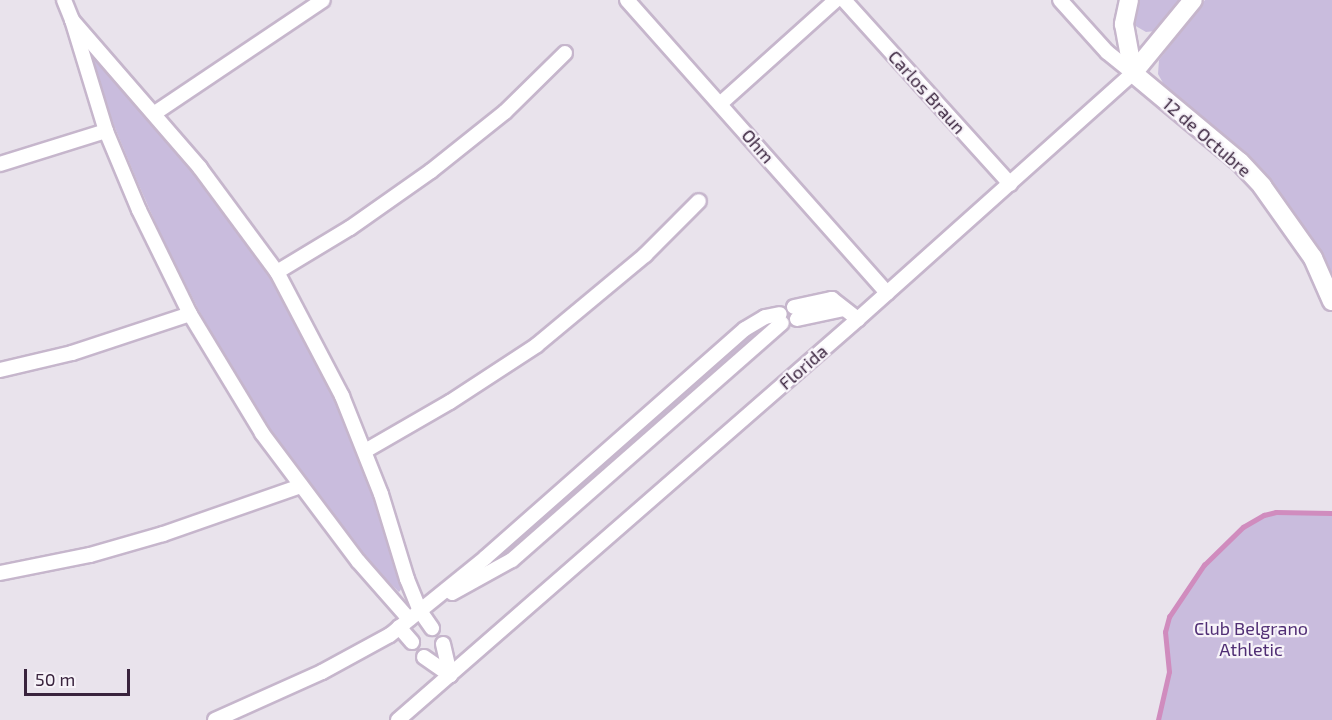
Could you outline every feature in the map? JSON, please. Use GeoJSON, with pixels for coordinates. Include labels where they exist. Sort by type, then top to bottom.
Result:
{"type":"FeatureCollection","features":[{"type":"Feature","properties":{"kind":"street"},"geometry":{"type":"LineString","coordinates":[[64,0],[106,131],[139,210],[190,315],[243,404],[301,486],[404,623],[412,642]]}},
{"type":"Feature","properties":{"kind":"street"},"geometry":{"type":"LineString","coordinates":[[155,113],[323,0]]}},
{"type":"Feature","properties":{"kind":"street","name":"Ohm"},"geometry":{"type":"LineString","coordinates":[[627,0],[887,293]]}},
{"type":"Feature","properties":{"kind":"street"},"geometry":{"type":"LineString","coordinates":[[720,104],[836,0]]}},
{"type":"Feature","properties":{"kind":"street","name":"Carlos Braun"},"geometry":{"type":"LineString","coordinates":[[844,0],[1010,184]]}},
{"type":"Feature","properties":{"kind":"street"},"geometry":{"type":"LineString","coordinates":[[1060,0],[1107,52],[1133,73]]}},
{"type":"Feature","properties":{"kind":"street"},"geometry":{"type":"LineString","coordinates":[[1129,0],[1124,24],[1133,73]]}},
{"type":"Feature","properties":{"kind":"street","name":"Florida"},"geometry":{"type":"LineString","coordinates":[[399,720],[858,319],[1133,73],[1193,0]]}},
{"type":"Feature","properties":{"kind":"street"},"geometry":{"type":"LineString","coordinates":[[72,20],[155,113],[228,204],[277,272],[322,357],[365,451],[407,579],[424,608],[432,628]]}},
{"type":"Feature","properties":{"kind":"street"},"geometry":{"type":"LineString","coordinates":[[277,272],[350,228],[431,171],[505,112],[566,53]]}},
{"type":"Feature","properties":{"kind":"street","name":"12 de Octubre"},"geometry":{"type":"LineString","coordinates":[[1133,73],[1240,162],[1262,186],[1313,258],[1332,301]]}},
{"type":"Feature","properties":{"kind":"street"},"geometry":{"type":"LineString","coordinates":[[0,164],[106,131]]}},
{"type":"Feature","properties":{"kind":"street"},"geometry":{"type":"LineString","coordinates":[[365,451],[450,402],[545,340],[645,255],[699,201]]}},
{"type":"Feature","properties":{"kind":"street"},"geometry":{"type":"LineString","coordinates":[[796,313],[832,298],[858,319]]}},
{"type":"Feature","properties":{"kind":"street"},"geometry":{"type":"LineString","coordinates":[[0,370],[72,353],[190,315]]}},
{"type":"Feature","properties":{"kind":"street"},"geometry":{"type":"LineString","coordinates":[[215,720],[322,672],[378,642],[424,608],[755,321],[781,319],[767,336],[512,560],[424,608]]}},
{"type":"Feature","properties":{"kind":"street"},"geometry":{"type":"LineString","coordinates":[[755,321],[767,336]]}},
{"type":"Feature","properties":{"kind":"street"},"geometry":{"type":"LineString","coordinates":[[0,573],[90,555],[163,534],[301,486]]}},
{"type":"Feature","properties":{"kind":"street"},"geometry":{"type":"LineString","coordinates":[[443,644],[450,675]]}},
{"type":"Feature","properties":{"kind":"street"},"geometry":{"type":"LineString","coordinates":[[424,657],[450,675]]}},
{"type":"Feature","properties":{"kind":"green space"},"geometry":{"type":"Polygon","coordinates":[[[1137,0],[1181,0],[1155,31],[1146,32],[1134,25],[1132,17],[1137,0]]]}},
{"type":"Feature","properties":{"kind":"green space"},"geometry":{"type":"Polygon","coordinates":[[[1205,0],[1332,0],[1332,278],[1315,246],[1273,186],[1212,125],[1168,92],[1158,74],[1159,60],[1205,0]]]}},
{"type":"Feature","properties":{"kind":"green space"},"geometry":{"type":"Polygon","coordinates":[[[90,50],[203,178],[276,279],[347,419],[375,489],[401,578],[402,588],[399,592],[373,567],[314,491],[255,409],[211,334],[164,242],[137,181],[101,94],[89,56],[90,50]]]}},
{"type":"Feature","properties":{"kind":"green space"},"geometry":{"type":"Polygon","coordinates":[[[755,328],[759,329],[758,336],[519,548],[499,561],[495,560],[495,557],[755,328]]]}},
{"type":"Feature","properties":{"kind":"green space","name":"Club Belgrano Athletic"},"geometry":{"type":"Polygon","coordinates":[[[1276,512],[1332,514],[1332,720],[1158,720],[1169,672],[1165,632],[1169,617],[1204,565],[1243,527],[1264,515],[1276,512]]]}},
{"type":"Feature","properties":{"kind":"waterway"},"geometry":{"type":"LineString","coordinates":[[1158,720],[1169,672],[1165,632],[1169,617],[1204,565],[1243,527],[1264,515],[1276,512],[1332,513]]}}]}
